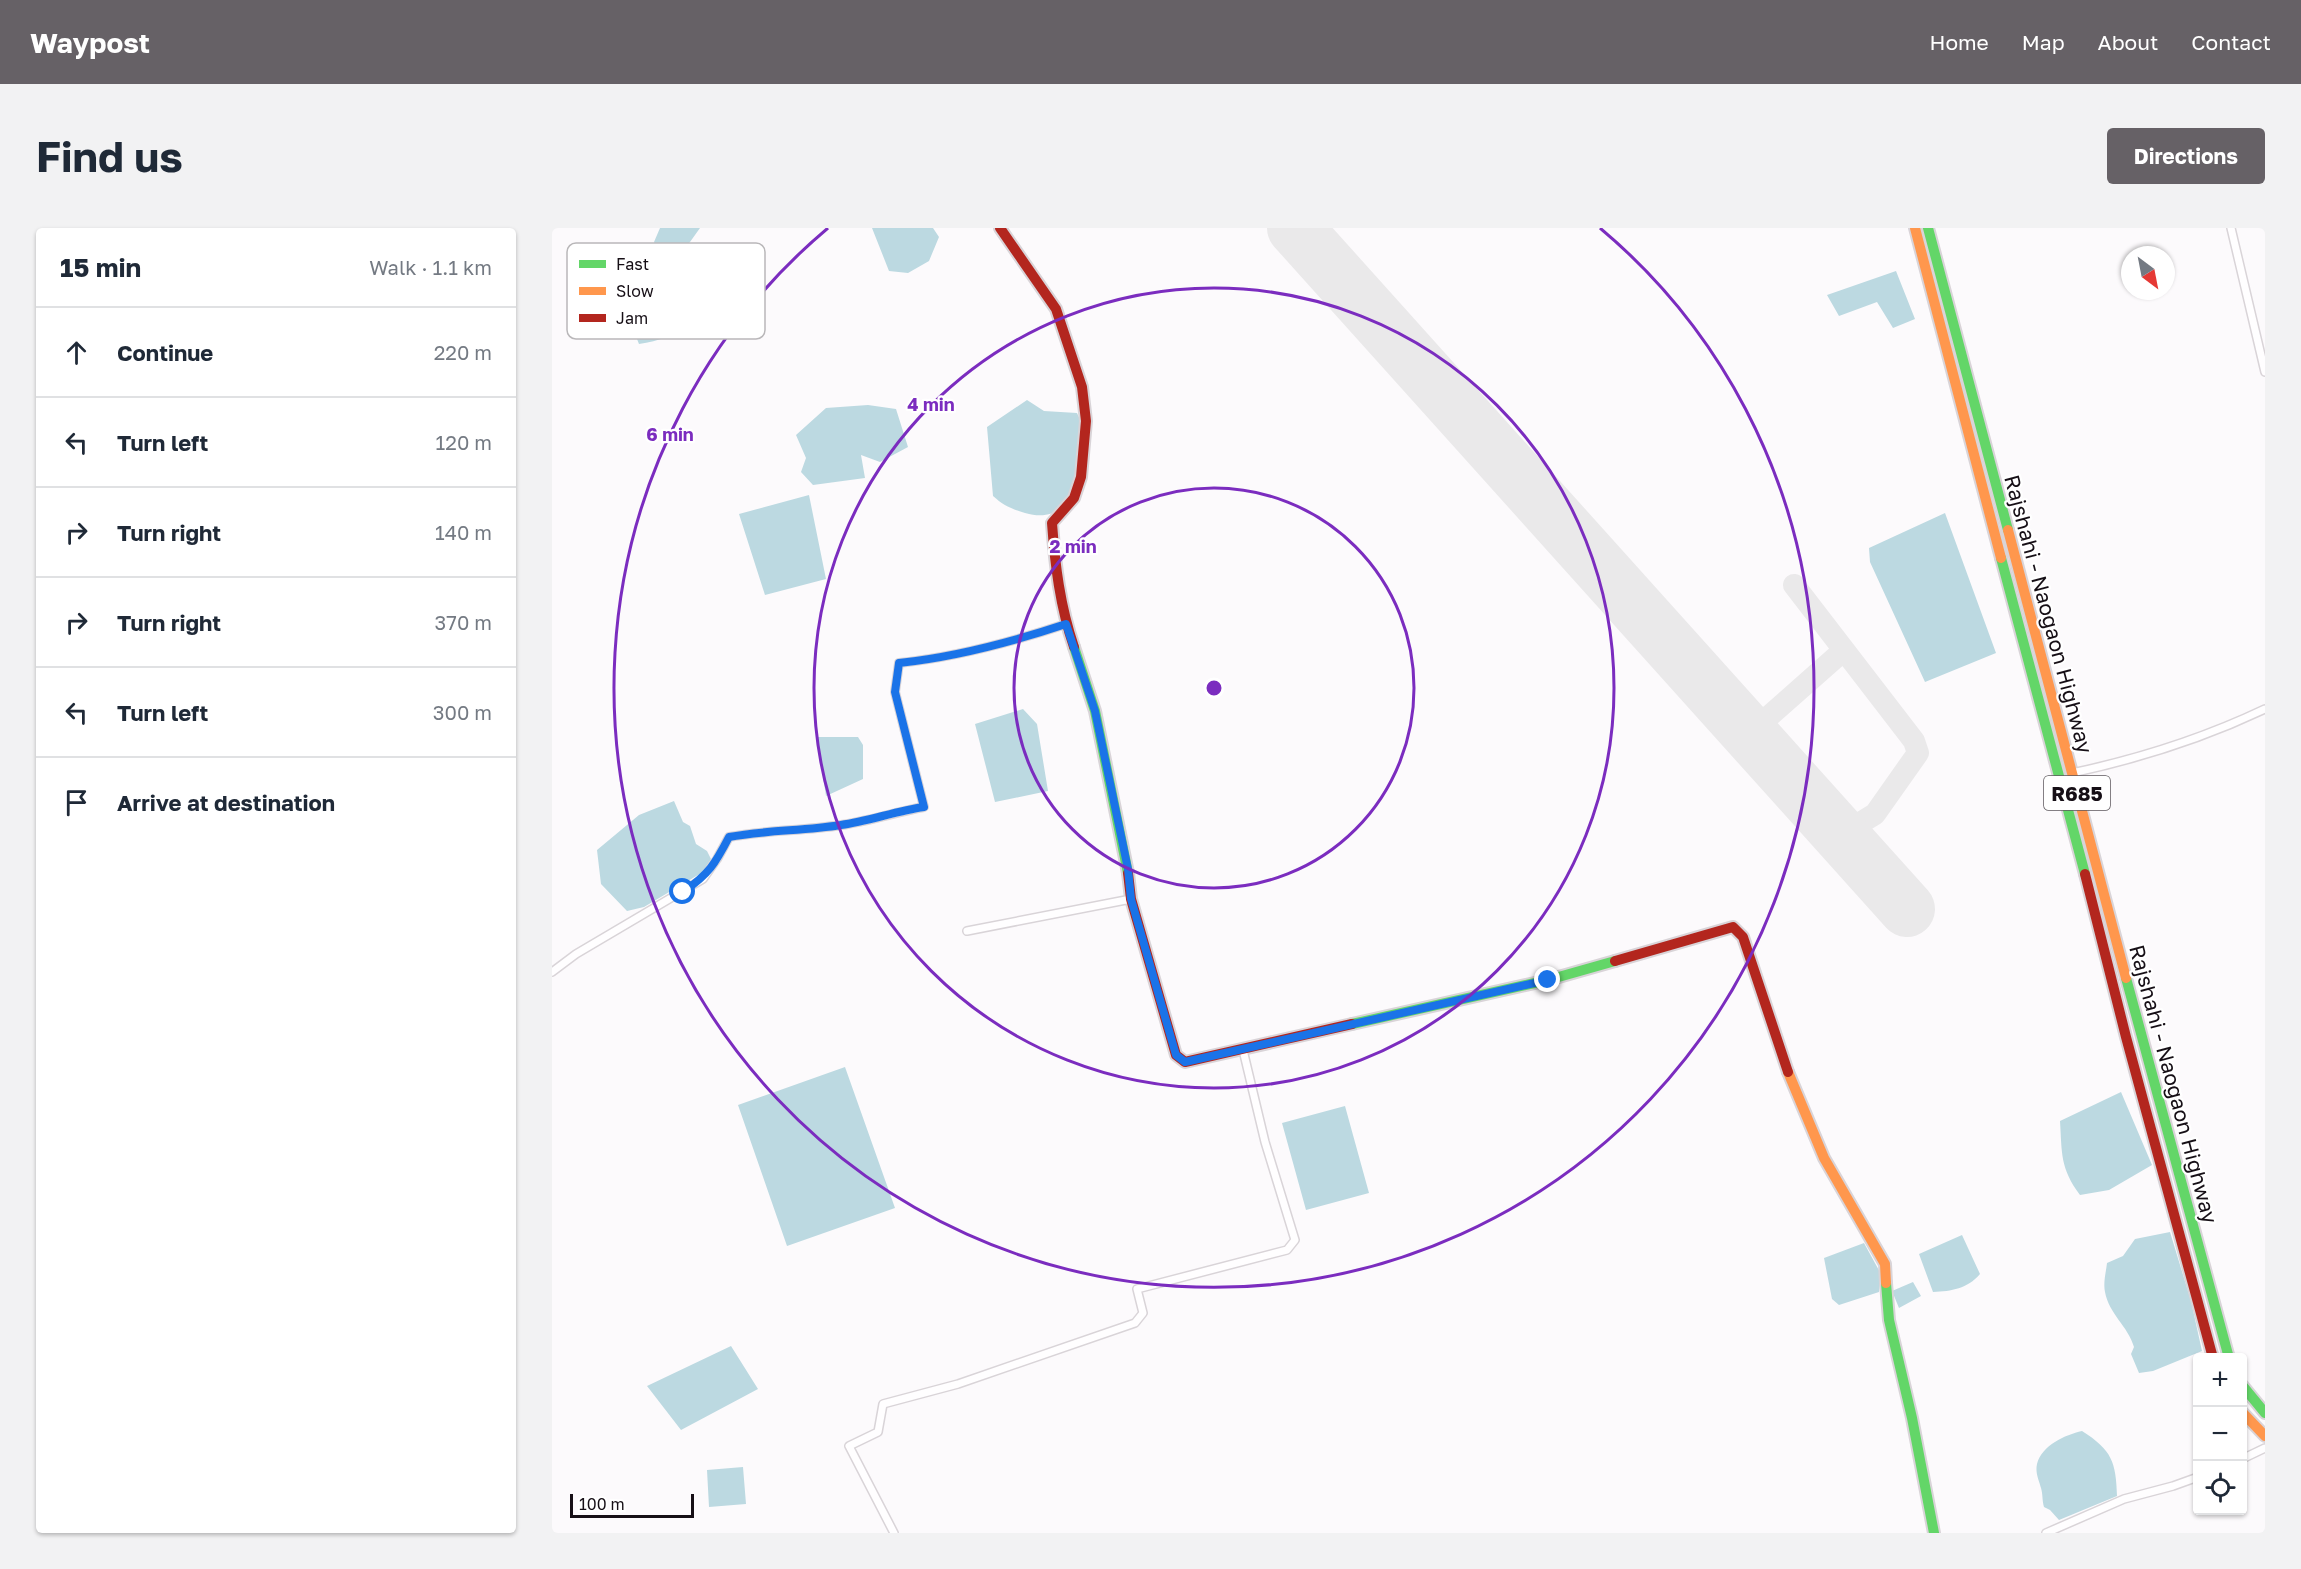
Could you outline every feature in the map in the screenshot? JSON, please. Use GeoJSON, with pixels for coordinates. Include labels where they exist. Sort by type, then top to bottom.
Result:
{"type":"FeatureCollection","features":[{"type":"Feature","properties":{"kind":"main road"},"geometry":{"type":"LineString","coordinates":[[1000,228],[1056,309],[1082,387],[1086,421],[1081,477],[1074,498],[1052,523],[1056,573],[1066,624],[1095,711],[1128,869],[1131,899],[1176,1055],[1185,1062],[1548,980],[1733,927],[1743,937],[1790,1077],[1824,1158],[1885,1264],[1889,1320],[1912,1418],[1934,1533]]}},
{"type":"Feature","properties":{"kind":"main road","name":"Rajshahi - Naogaon Highway"},"geometry":{"type":"LineString","coordinates":[[1915,228],[1972,452],[2067,803],[2126,1037],[2212,1353]]}},
{"type":"Feature","properties":{"kind":"main road","name":"Rajshahi - Naogaon Highway"},"geometry":{"type":"LineString","coordinates":[[1928,228],[1984,449],[2168,1139],[2228,1353]]}},
{"type":"Feature","properties":{"kind":"main road"},"geometry":{"type":"LineString","coordinates":[[2067,803],[2079,800]]}},
{"type":"Feature","properties":{"kind":"main road"},"geometry":{"type":"LineString","coordinates":[[2247,1391],[2265,1413]]}},
{"type":"Feature","properties":{"kind":"main road"},"geometry":{"type":"LineString","coordinates":[[2247,1417],[2265,1436]]}},
{"type":"Feature","properties":{"kind":"street"},"geometry":{"type":"LineString","coordinates":[[2231,228],[2265,372]]}},
{"type":"Feature","properties":{"kind":"street"},"geometry":{"type":"LineString","coordinates":[[552,972],[576,954],[703,879],[729,837],[759,831],[802,830],[843,825],[891,812],[924,807],[895,692],[899,663],[921,661],[1024,638],[1066,624]]}},
{"type":"Feature","properties":{"kind":"street"},"geometry":{"type":"LineString","coordinates":[[2072,773],[2118,763],[2202,735],[2265,709]]}},
{"type":"Feature","properties":{"kind":"street"},"geometry":{"type":"LineString","coordinates":[[967,931],[1131,899]]}},
{"type":"Feature","properties":{"kind":"street"},"geometry":{"type":"LineString","coordinates":[[894,1533],[849,1446],[878,1432],[883,1404],[958,1384],[1136,1323],[1143,1313],[1137,1289],[1287,1250],[1295,1240],[1265,1142],[1243,1050]]}},
{"type":"Feature","properties":{"kind":"street"},"geometry":{"type":"LineString","coordinates":[[2247,1457],[2265,1448]]}},
{"type":"Feature","properties":{"kind":"street"},"geometry":{"type":"LineString","coordinates":[[2046,1533],[2124,1499],[2193,1480]]}},
{"type":"Feature","properties":{"kind":"water"},"geometry":{"type":"Polygon","coordinates":[[[660,228],[700,228],[689,243],[654,242],[660,228]]]}},
{"type":"Feature","properties":{"kind":"water"},"geometry":{"type":"Polygon","coordinates":[[[872,228],[933,228],[939,237],[929,261],[908,273],[889,271],[872,228]]]}},
{"type":"Feature","properties":{"kind":"water"},"geometry":{"type":"Polygon","coordinates":[[[1896,271],[1915,319],[1893,328],[1877,302],[1839,316],[1827,295],[1896,271]]]}},
{"type":"Feature","properties":{"kind":"water"},"geometry":{"type":"Polygon","coordinates":[[[638,339],[660,339],[653,341],[639,344],[638,339]]]}},
{"type":"Feature","properties":{"kind":"water"},"geometry":{"type":"Polygon","coordinates":[[[1027,400],[1044,411],[1077,413],[1082,425],[1077,470],[1071,492],[1066,502],[1050,514],[1025,513],[1008,507],[993,496],[987,427],[1027,400]]]}},
{"type":"Feature","properties":{"kind":"water"},"geometry":{"type":"Polygon","coordinates":[[[868,405],[896,409],[908,447],[880,462],[861,455],[865,478],[813,485],[801,472],[806,458],[796,435],[826,408],[868,405]]]}},
{"type":"Feature","properties":{"kind":"water"},"geometry":{"type":"Polygon","coordinates":[[[809,495],[826,579],[765,595],[739,514],[809,495]]]}},
{"type":"Feature","properties":{"kind":"water"},"geometry":{"type":"Polygon","coordinates":[[[1945,513],[1996,653],[1925,682],[1870,562],[1869,548],[1945,513]]]}},
{"type":"Feature","properties":{"kind":"water"},"geometry":{"type":"Polygon","coordinates":[[[1023,709],[1037,724],[1048,791],[995,802],[975,724],[1023,709]]]}},
{"type":"Feature","properties":{"kind":"water"},"geometry":{"type":"Polygon","coordinates":[[[817,737],[858,737],[863,745],[863,779],[826,796],[817,737]]]}},
{"type":"Feature","properties":{"kind":"water"},"geometry":{"type":"Polygon","coordinates":[[[674,801],[683,822],[690,826],[696,844],[707,851],[711,859],[703,872],[644,907],[627,911],[601,884],[597,850],[639,815],[674,801]]]}},
{"type":"Feature","properties":{"kind":"water"},"geometry":{"type":"Polygon","coordinates":[[[845,1067],[895,1208],[787,1246],[738,1105],[845,1067]]]}},
{"type":"Feature","properties":{"kind":"water"},"geometry":{"type":"Polygon","coordinates":[[[2121,1092],[2152,1165],[2109,1190],[2080,1195],[2065,1168],[2060,1121],[2121,1092]]]}},
{"type":"Feature","properties":{"kind":"water"},"geometry":{"type":"Polygon","coordinates":[[[1345,1106],[1369,1193],[1306,1210],[1282,1123],[1345,1106]]]}},
{"type":"Feature","properties":{"kind":"water"},"geometry":{"type":"Polygon","coordinates":[[[2170,1232],[2191,1301],[2202,1351],[2153,1371],[2139,1373],[2131,1354],[2134,1347],[2107,1300],[2104,1285],[2107,1263],[2123,1256],[2135,1239],[2170,1232]]]}},
{"type":"Feature","properties":{"kind":"water"},"geometry":{"type":"Polygon","coordinates":[[[1962,1235],[1980,1274],[1970,1283],[1959,1288],[1933,1292],[1919,1254],[1962,1235]]]}},
{"type":"Feature","properties":{"kind":"water"},"geometry":{"type":"Polygon","coordinates":[[[1864,1243],[1881,1274],[1879,1292],[1839,1305],[1832,1299],[1824,1258],[1864,1243]]]}},
{"type":"Feature","properties":{"kind":"water"},"geometry":{"type":"Polygon","coordinates":[[[1913,1282],[1921,1296],[1899,1308],[1892,1291],[1913,1282]]]}},
{"type":"Feature","properties":{"kind":"water"},"geometry":{"type":"Polygon","coordinates":[[[731,1346],[758,1389],[681,1430],[647,1386],[731,1346]]]}},
{"type":"Feature","properties":{"kind":"water"},"geometry":{"type":"Polygon","coordinates":[[[2082,1431],[2100,1444],[2110,1458],[2115,1474],[2117,1496],[2059,1520],[2044,1507],[2037,1464],[2049,1446],[2068,1435],[2082,1431]]]}},
{"type":"Feature","properties":{"kind":"water"},"geometry":{"type":"Polygon","coordinates":[[[743,1467],[746,1504],[709,1507],[707,1470],[743,1467]]]}},
{"type":"Feature","properties":{"kind":"taxiway"},"geometry":{"type":"LineString","coordinates":[[1794,585],[1914,741],[1918,753],[1875,814],[1852,828],[1834,829]]}},
{"type":"Feature","properties":{"kind":"taxiway"},"geometry":{"type":"LineString","coordinates":[[1749,734],[1844,650]]}},
{"type":"Feature","properties":{"kind":"runway"},"geometry":{"type":"LineString","coordinates":[[1295,228],[1907,909]]}},
{"type":"Feature","properties":{"kind":"traffic: fast"},"geometry":{"type":"LineString","coordinates":[[1928,228],[2008,530]]}},
{"type":"Feature","properties":{"kind":"traffic: fast"},"geometry":{"type":"LineString","coordinates":[[2001,558],[2085,874]]}},
{"type":"Feature","properties":{"kind":"traffic: fast"},"geometry":{"type":"LineString","coordinates":[[1074,647],[1095,711],[1128,873]]}},
{"type":"Feature","properties":{"kind":"traffic: fast"},"geometry":{"type":"LineString","coordinates":[[1352,1024],[1548,980],[1615,961]]}},
{"type":"Feature","properties":{"kind":"traffic: fast"},"geometry":{"type":"LineString","coordinates":[[2126,978],[2228,1353]]}},
{"type":"Feature","properties":{"kind":"traffic: fast"},"geometry":{"type":"LineString","coordinates":[[1886,1283],[1889,1320],[1912,1418],[1934,1533]]}},
{"type":"Feature","properties":{"kind":"traffic: fast"},"geometry":{"type":"LineString","coordinates":[[2247,1391],[2265,1413]]}},
{"type":"Feature","properties":{"kind":"traffic: slow"},"geometry":{"type":"LineString","coordinates":[[1915,228],[2001,558]]}},
{"type":"Feature","properties":{"kind":"traffic: slow"},"geometry":{"type":"LineString","coordinates":[[2008,530],[2126,978]]}},
{"type":"Feature","properties":{"kind":"traffic: slow"},"geometry":{"type":"LineString","coordinates":[[1788,1072],[1824,1158],[1885,1264],[1886,1283]]}},
{"type":"Feature","properties":{"kind":"traffic: slow"},"geometry":{"type":"LineString","coordinates":[[2247,1417],[2265,1436]]}},
{"type":"Feature","properties":{"kind":"traffic: jam"},"geometry":{"type":"LineString","coordinates":[[1000,228],[1056,309],[1082,387],[1086,421],[1081,477],[1074,498],[1052,523],[1059,585],[1074,647]]}},
{"type":"Feature","properties":{"kind":"traffic: jam"},"geometry":{"type":"LineString","coordinates":[[1128,873],[1131,899],[1176,1055],[1185,1062],[1352,1024]]}},
{"type":"Feature","properties":{"kind":"traffic: jam"},"geometry":{"type":"LineString","coordinates":[[2085,874],[2126,1037],[2212,1353]]}},
{"type":"Feature","properties":{"kind":"traffic: jam"},"geometry":{"type":"LineString","coordinates":[[1615,961],[1733,927],[1743,937],[1788,1072]]}},
{"type":"Feature","properties":{"kind":"route"},"geometry":{"type":"LineString","coordinates":[[683,892],[703,879],[729,837],[759,831],[802,830],[843,825],[891,812],[924,807],[895,692],[899,663],[921,661],[1024,638],[1066,624],[1095,711],[1114,795],[1128,869],[1131,899],[1176,1055],[1185,1062],[1548,980]]}}]}
